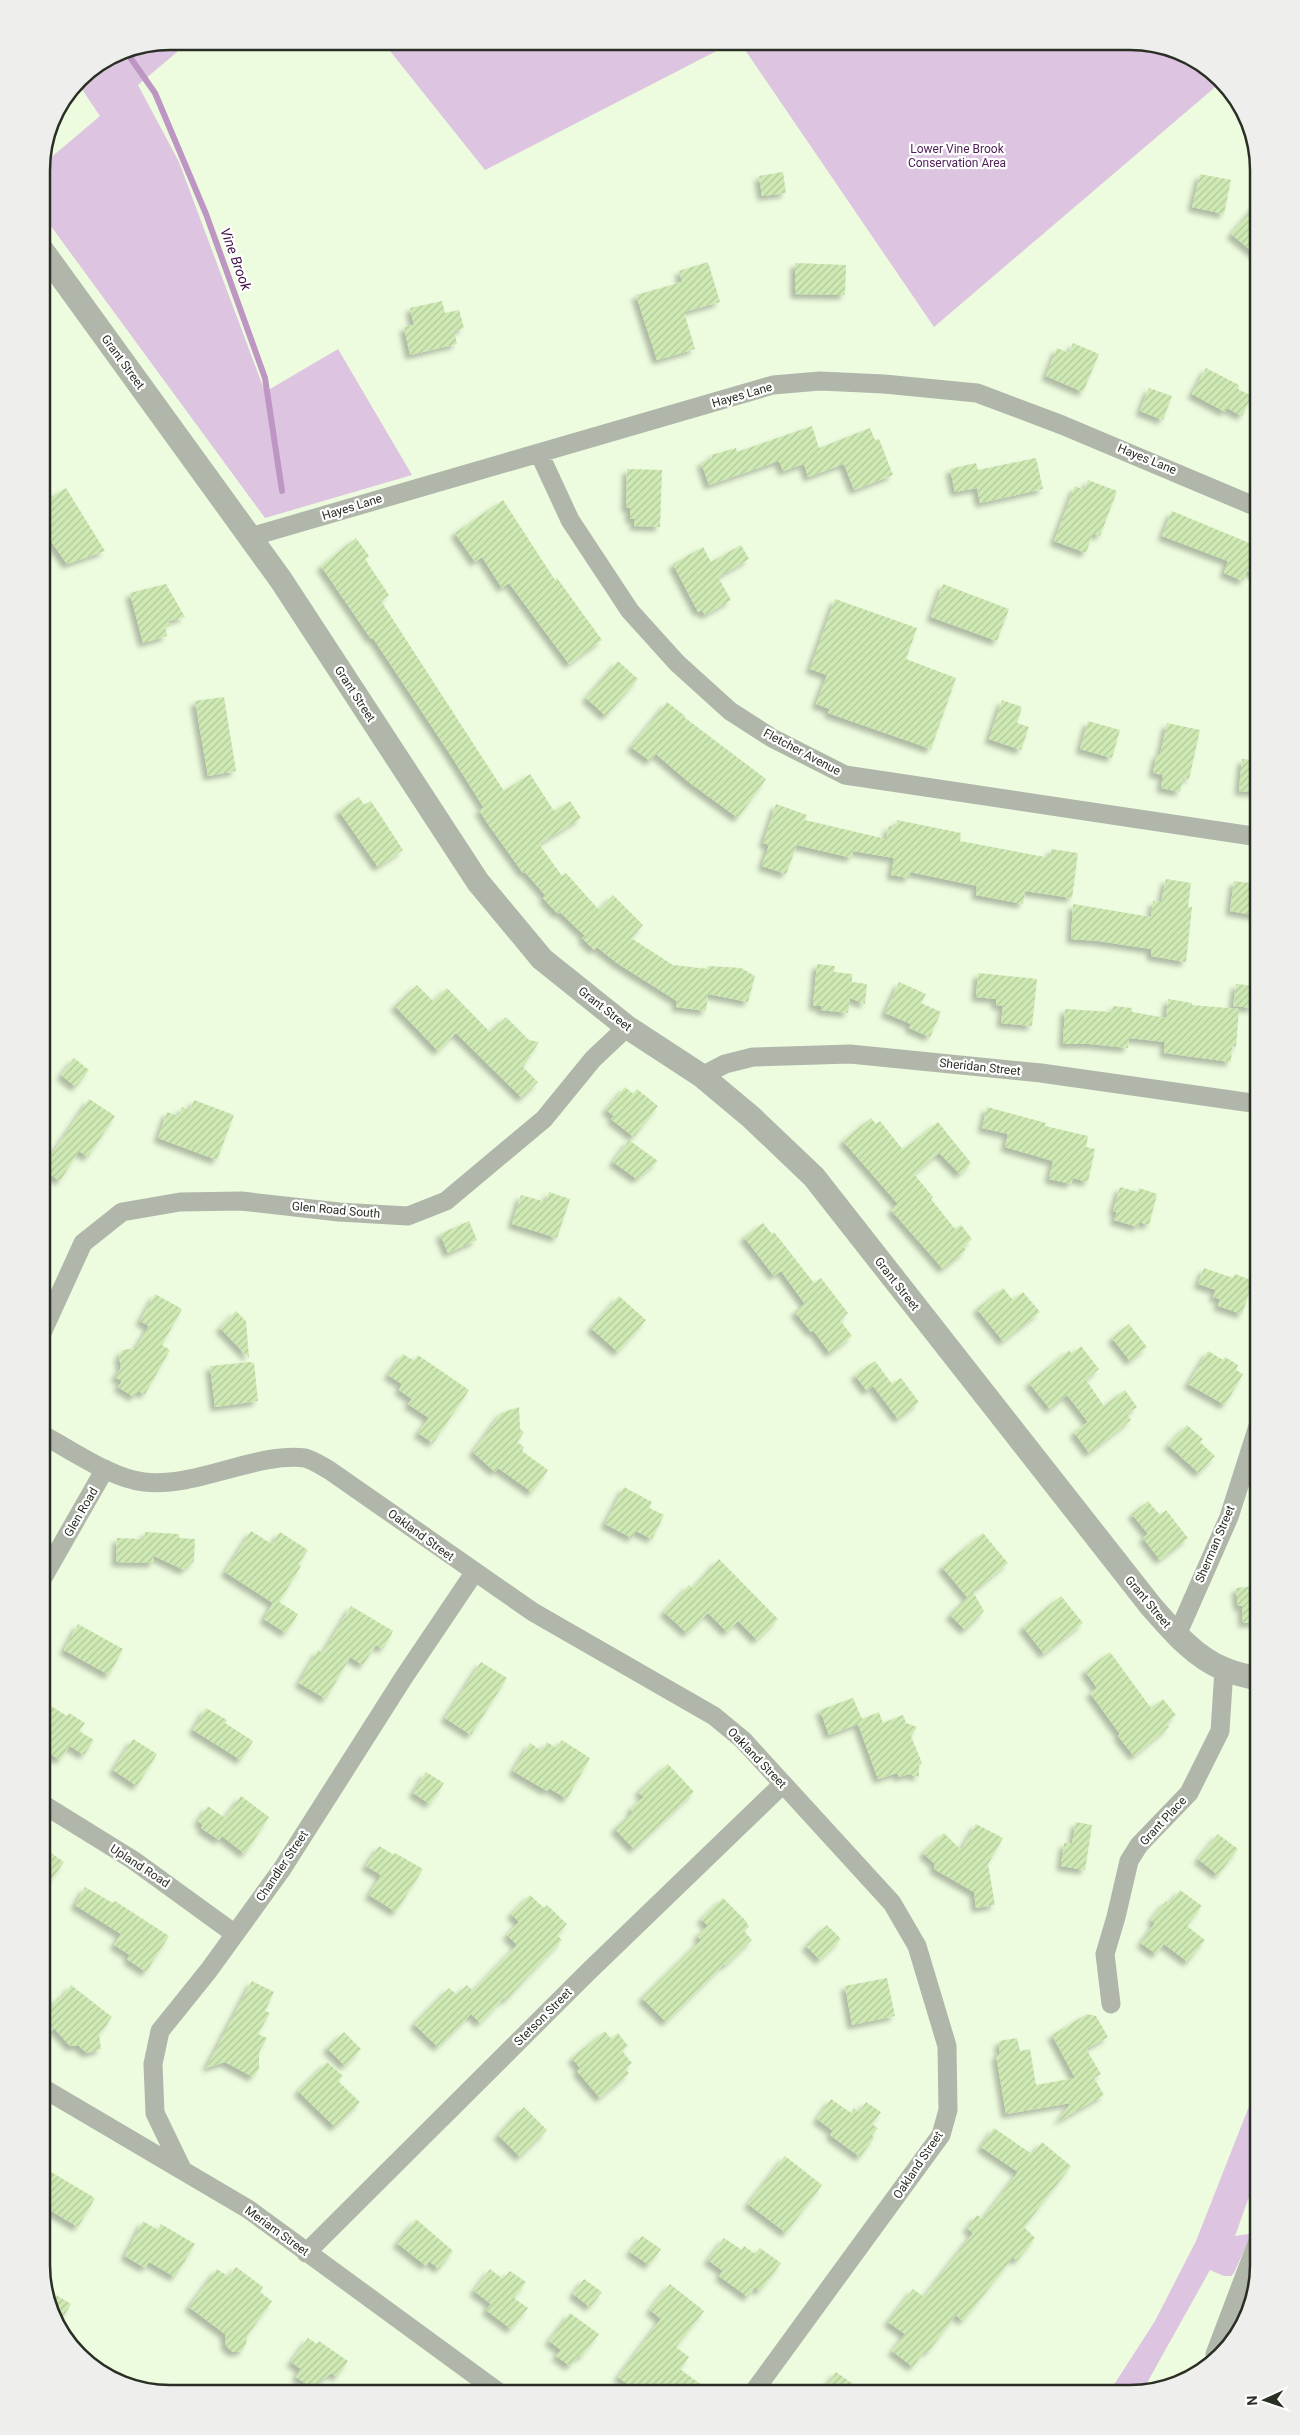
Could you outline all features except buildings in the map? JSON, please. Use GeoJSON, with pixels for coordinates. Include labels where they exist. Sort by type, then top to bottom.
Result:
{"type":"FeatureCollection","features":[{"type":"Feature","properties":{"kind":"street","name":"Grant Street"},"geometry":{"type":"LineString","coordinates":[[50,261],[291,596],[478,882],[542,959],[627,1027],[702,1076],[750,1117],[814,1178],[1132,1584],[1176,1635],[1224,1669],[1250,1676]]}},
{"type":"Feature","properties":{"kind":"street","name":"Hayes Lane"},"geometry":{"type":"LineString","coordinates":[[250,537],[773,385],[820,381],[884,384],[977,393],[1062,424],[1250,504]]}},
{"type":"Feature","properties":{"kind":"street","name":"Fletcher Avenue"},"geometry":{"type":"LineString","coordinates":[[539,453],[570,520],[630,611],[677,663],[730,711],[772,738],[845,775],[1250,836]]}},
{"type":"Feature","properties":{"kind":"street","name":"Glen Road South"},"geometry":{"type":"LineString","coordinates":[[50,1315],[83,1243],[122,1212],[180,1202],[241,1201],[339,1212],[408,1216],[446,1201],[544,1119],[593,1059],[627,1027]]}},
{"type":"Feature","properties":{"kind":"street","name":"Sheridan Street"},"geometry":{"type":"LineString","coordinates":[[702,1076],[725,1064],[754,1057],[850,1054],[1048,1074],[1250,1103]]}},
{"type":"Feature","properties":{"kind":"street","name":"Oakland Street"},"geometry":{"type":"LineString","coordinates":[[50,1439],[105,1469],[142,1482],[172,1483],[280,1459],[307,1458],[330,1470],[474,1573],[533,1612],[596,1650],[714,1716],[743,1740],[892,1904],[917,1946],[947,2046],[948,2110],[941,2135],[759,2385]]}},
{"type":"Feature","properties":{"kind":"street","name":"Sherman Street"},"geometry":{"type":"LineString","coordinates":[[1176,1635],[1229,1517],[1250,1452]]}},
{"type":"Feature","properties":{"kind":"street","name":"Glen Road"},"geometry":{"type":"LineString","coordinates":[[50,1565],[105,1469]]}},
{"type":"Feature","properties":{"kind":"street","name":"Chandler Street"},"geometry":{"type":"LineString","coordinates":[[182,2169],[155,2113],[153,2064],[160,2031],[235,1934],[282,1869],[404,1677],[474,1573]]}},
{"type":"Feature","properties":{"kind":"street","name":"Grant Place"},"geometry":{"type":"LineString","coordinates":[[1112,2004],[1104,1954],[1116,1917],[1130,1861],[1139,1845],[1189,1793],[1220,1730],[1224,1669]]}},
{"type":"Feature","properties":{"kind":"street","name":"Stetson Street"},"geometry":{"type":"LineString","coordinates":[[306,2253],[588,1972],[783,1784]]}},
{"type":"Feature","properties":{"kind":"street","name":"Upland Road"},"geometry":{"type":"LineString","coordinates":[[50,1809],[133,1860],[235,1934]]}},
{"type":"Feature","properties":{"kind":"street","name":"Meriam Street"},"geometry":{"type":"LineString","coordinates":[[50,2092],[248,2209],[489,2385]]}},
{"type":"Feature","properties":{"kind":"street"},"geometry":{"type":"LineString","coordinates":[[1218,2347],[1250,2262]]}},
{"type":"Feature","properties":{"kind":"green space"},"geometry":{"type":"Polygon","coordinates":[[[179,50],[138,85],[179,162],[265,392],[338,349],[412,475],[265,518],[50,225],[51,158],[100,116],[82,89],[97,75],[117,62],[131,56],[154,51],[179,50]]]}},
{"type":"Feature","properties":{"kind":"green space"},"geometry":{"type":"Polygon","coordinates":[[[389,50],[718,50],[485,170],[389,50]]]}},
{"type":"Feature","properties":{"kind":"green space","name":"Lower Vine Brook Conservation Area"},"geometry":{"type":"Polygon","coordinates":[[[745,50],[1138,50],[1176,59],[1190,66],[1215,85],[1216,86],[934,327],[745,50]]]}},
{"type":"Feature","properties":{"kind":"green space"},"geometry":{"type":"Polygon","coordinates":[[[1250,2104],[1250,2194],[1235,2236],[1249,2234],[1250,2237],[1234,2273],[1231,2276],[1224,2276],[1210,2270],[1146,2384],[1114,2385],[1155,2321],[1196,2241],[1250,2104]]]}},
{"type":"Feature","properties":{"kind":"waterway","name":"Vine Brook"},"geometry":{"type":"LineString","coordinates":[[130,57],[155,93],[206,214],[265,378],[282,491]]}}]}
